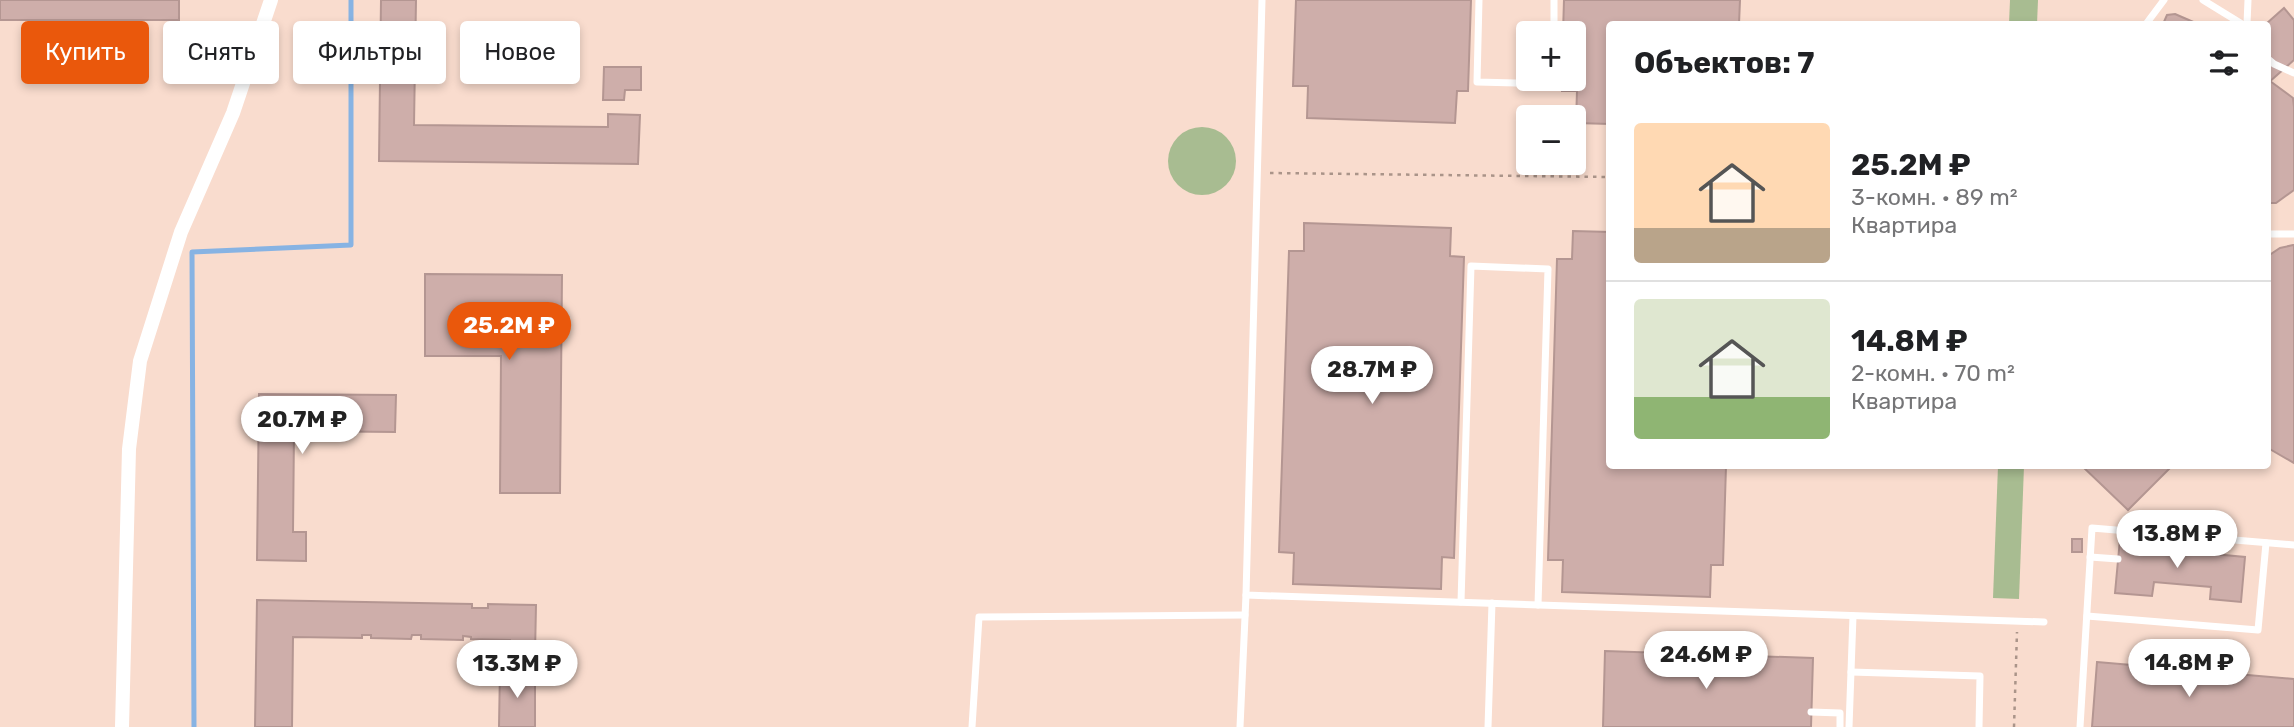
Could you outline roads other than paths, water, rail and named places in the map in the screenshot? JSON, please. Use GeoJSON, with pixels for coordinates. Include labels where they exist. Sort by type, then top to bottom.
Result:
{"type":"FeatureCollection","features":[{"type":"Feature","properties":{"kind":"street"},"geometry":{"type":"LineString","coordinates":[[122,727],[129,449],[140,361],[181,232],[233,113],[271,0]]}},
{"type":"Feature","properties":{"kind":"lane"},"geometry":{"type":"LineString","coordinates":[[1240,727],[1262,0]]}},
{"type":"Feature","properties":{"kind":"lane"},"geometry":{"type":"LineString","coordinates":[[1479,0],[1477,82],[1516,83]]}},
{"type":"Feature","properties":{"kind":"lane"},"geometry":{"type":"LineString","coordinates":[[1554,21],[1555,0]]}},
{"type":"Feature","properties":{"kind":"lane"},"geometry":{"type":"LineString","coordinates":[[2148,21],[2164,0]]}},
{"type":"Feature","properties":{"kind":"lane"},"geometry":{"type":"LineString","coordinates":[[2203,0],[2237,21]]}},
{"type":"Feature","properties":{"kind":"lane"},"geometry":{"type":"LineString","coordinates":[[2248,0],[2248,21]]}},
{"type":"Feature","properties":{"kind":"lane"},"geometry":{"type":"LineString","coordinates":[[2271,62],[2294,74]]}},
{"type":"Feature","properties":{"kind":"lane"},"geometry":{"type":"LineString","coordinates":[[2271,234],[2294,234]]}},
{"type":"Feature","properties":{"kind":"lane"},"geometry":{"type":"LineString","coordinates":[[1461,602],[1471,266],[1548,269],[1538,605]]}},
{"type":"Feature","properties":{"kind":"lane"},"geometry":{"type":"LineString","coordinates":[[2080,727],[2092,528],[2294,545]]}},
{"type":"Feature","properties":{"kind":"lane"},"geometry":{"type":"LineString","coordinates":[[2087,616],[2258,630],[2266,543]]}},
{"type":"Feature","properties":{"kind":"lane"},"geometry":{"type":"LineString","coordinates":[[2091,557],[2118,559]]}},
{"type":"Feature","properties":{"kind":"lane"},"geometry":{"type":"LineString","coordinates":[[1246,595],[2044,622]]}},
{"type":"Feature","properties":{"kind":"lane"},"geometry":{"type":"LineString","coordinates":[[1488,727],[1492,603]]}},
{"type":"Feature","properties":{"kind":"lane"},"geometry":{"type":"LineString","coordinates":[[972,727],[979,617],[1245,615]]}},
{"type":"Feature","properties":{"kind":"lane"},"geometry":{"type":"LineString","coordinates":[[1849,727],[1853,616]]}},
{"type":"Feature","properties":{"kind":"lane"},"geometry":{"type":"LineString","coordinates":[[1851,672],[1980,677],[1979,727]]}},
{"type":"Feature","properties":{"kind":"lane"},"geometry":{"type":"LineString","coordinates":[[1811,712],[1840,713],[1840,727]]}},
{"type":"Feature","properties":{"kind":"waterway"},"geometry":{"type":"LineString","coordinates":[[194,727],[192,252],[351,245],[351,0]]}}]}
